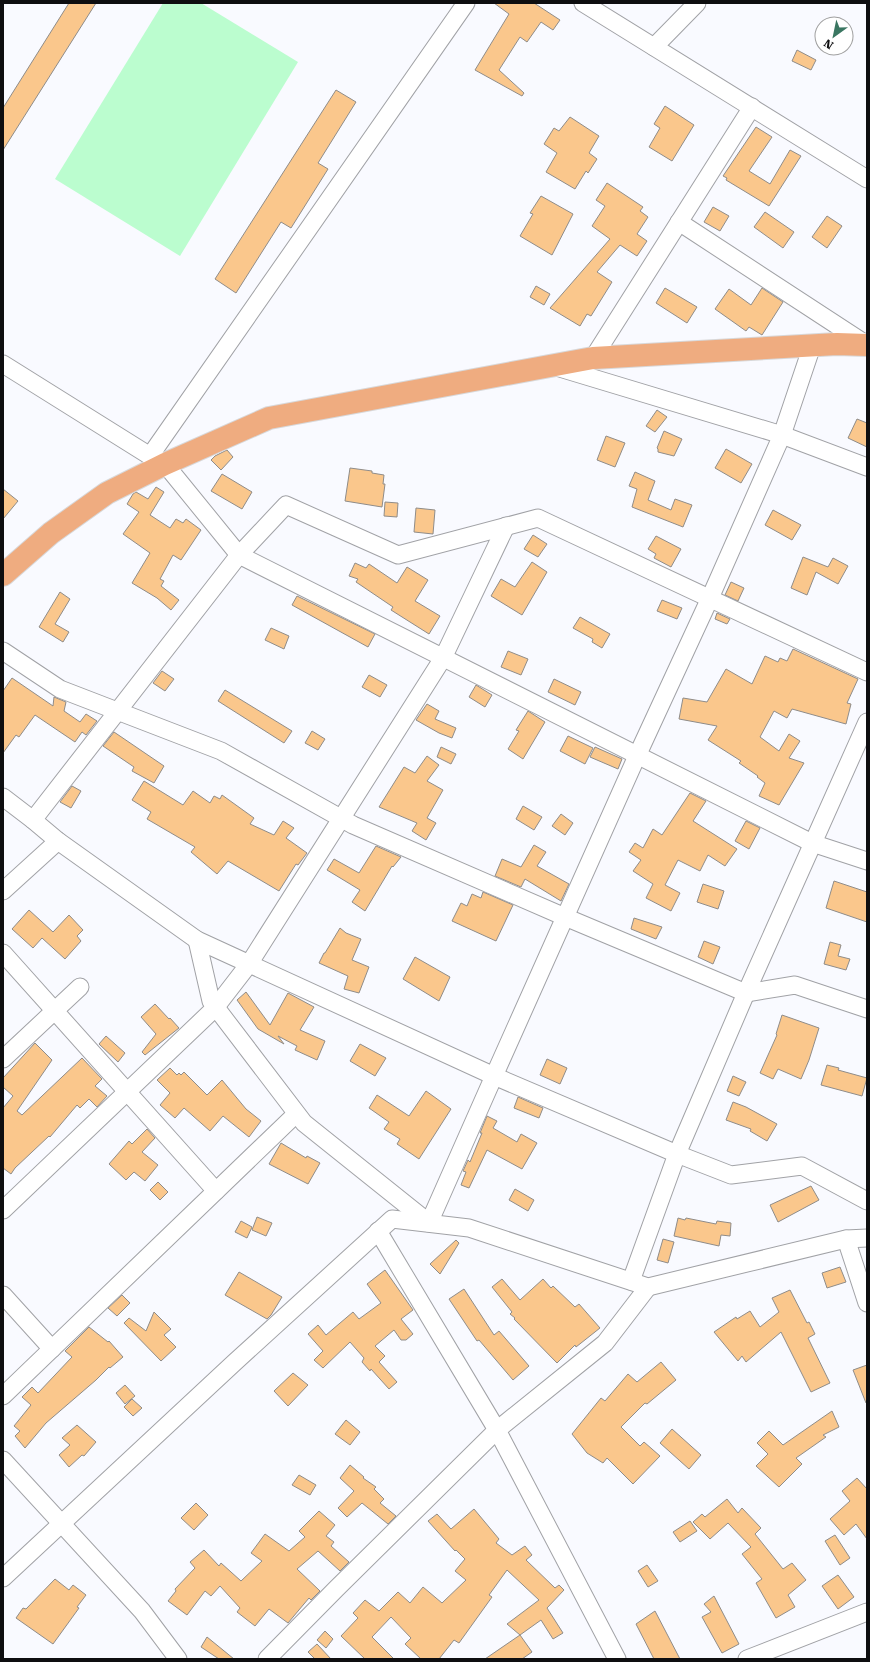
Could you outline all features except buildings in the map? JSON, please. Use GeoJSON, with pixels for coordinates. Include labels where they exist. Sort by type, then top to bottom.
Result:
{"type":"FeatureCollection","features":[{"type":"Feature","properties":{"kind":"highway"},"geometry":{"type":"LineString","coordinates":[[3,575],[51,533],[157,460],[270,418],[593,358],[837,344],[867,345]]}},
{"type":"Feature","properties":{"kind":"street"},"geometry":{"type":"LineString","coordinates":[[157,460],[466,3]]}},
{"type":"Feature","properties":{"kind":"street"},"geometry":{"type":"LineString","coordinates":[[583,3],[867,179]]}},
{"type":"Feature","properties":{"kind":"street"},"geometry":{"type":"LineString","coordinates":[[654,47],[697,3]]}},
{"type":"Feature","properties":{"kind":"street"},"geometry":{"type":"LineString","coordinates":[[593,358],[752,107]]}},
{"type":"Feature","properties":{"kind":"street"},"geometry":{"type":"LineString","coordinates":[[679,222],[867,345]]}},
{"type":"Feature","properties":{"kind":"street"},"geometry":{"type":"LineString","coordinates":[[429,1223],[782,435],[812,346]]}},
{"type":"Feature","properties":{"kind":"street"},"geometry":{"type":"LineString","coordinates":[[3,364],[157,460],[240,555],[812,844],[867,861]]}},
{"type":"Feature","properties":{"kind":"street"},"geometry":{"type":"LineString","coordinates":[[551,365],[782,435],[867,467]]}},
{"type":"Feature","properties":{"kind":"street"},"geometry":{"type":"LineString","coordinates":[[33,820],[240,555],[286,505],[398,555],[538,518],[867,672]]}},
{"type":"Feature","properties":{"kind":"street"},"geometry":{"type":"LineString","coordinates":[[3,1210],[216,1008],[249,964],[443,658],[506,526]]}},
{"type":"Feature","properties":{"kind":"street"},"geometry":{"type":"LineString","coordinates":[[3,651],[60,689],[221,750],[353,825],[565,917],[746,993],[794,985],[867,1009]]}},
{"type":"Feature","properties":{"kind":"street"},"geometry":{"type":"LineString","coordinates":[[631,1282],[677,1154],[746,993],[867,722]]}},
{"type":"Feature","properties":{"kind":"street"},"geometry":{"type":"LineString","coordinates":[[3,797],[58,841],[198,940],[249,964],[494,1076],[677,1154],[731,1175],[802,1166],[867,1201]]}},
{"type":"Feature","properties":{"kind":"street"},"geometry":{"type":"LineString","coordinates":[[3,892],[58,841]]}},
{"type":"Feature","properties":{"kind":"street"},"geometry":{"type":"LineString","coordinates":[[198,940],[211,1002],[296,1114],[304,1123],[429,1223]]}},
{"type":"Feature","properties":{"kind":"street"},"geometry":{"type":"LineString","coordinates":[[3,953],[216,1191]]}},
{"type":"Feature","properties":{"kind":"street"},"geometry":{"type":"LineString","coordinates":[[3,1059],[80,987]]}},
{"type":"Feature","properties":{"kind":"street"},"geometry":{"type":"LineString","coordinates":[[3,1396],[296,1114]]}},
{"type":"Feature","properties":{"kind":"street"},"geometry":{"type":"LineString","coordinates":[[3,1578],[392,1219],[469,1228],[648,1287],[846,1239],[867,1238]]}},
{"type":"Feature","properties":{"kind":"street"},"geometry":{"type":"LineString","coordinates":[[378,1231],[497,1430],[617,1659]]}},
{"type":"Feature","properties":{"kind":"street"},"geometry":{"type":"LineString","coordinates":[[846,1239],[867,1304]]}},
{"type":"Feature","properties":{"kind":"street"},"geometry":{"type":"LineString","coordinates":[[267,1659],[497,1430],[606,1343],[648,1287]]}},
{"type":"Feature","properties":{"kind":"street"},"geometry":{"type":"LineString","coordinates":[[3,1295],[52,1349]]}},
{"type":"Feature","properties":{"kind":"street"},"geometry":{"type":"LineString","coordinates":[[3,1460],[142,1610],[178,1659]]}},
{"type":"Feature","properties":{"kind":"street"},"geometry":{"type":"LineString","coordinates":[[747,1659],[867,1612]]}},
{"type":"Feature","properties":{"kind":"green space"},"geometry":{"type":"Polygon","coordinates":[[[163,3],[201,3],[298,62],[180,256],[55,179],[163,3]]]}}]}
